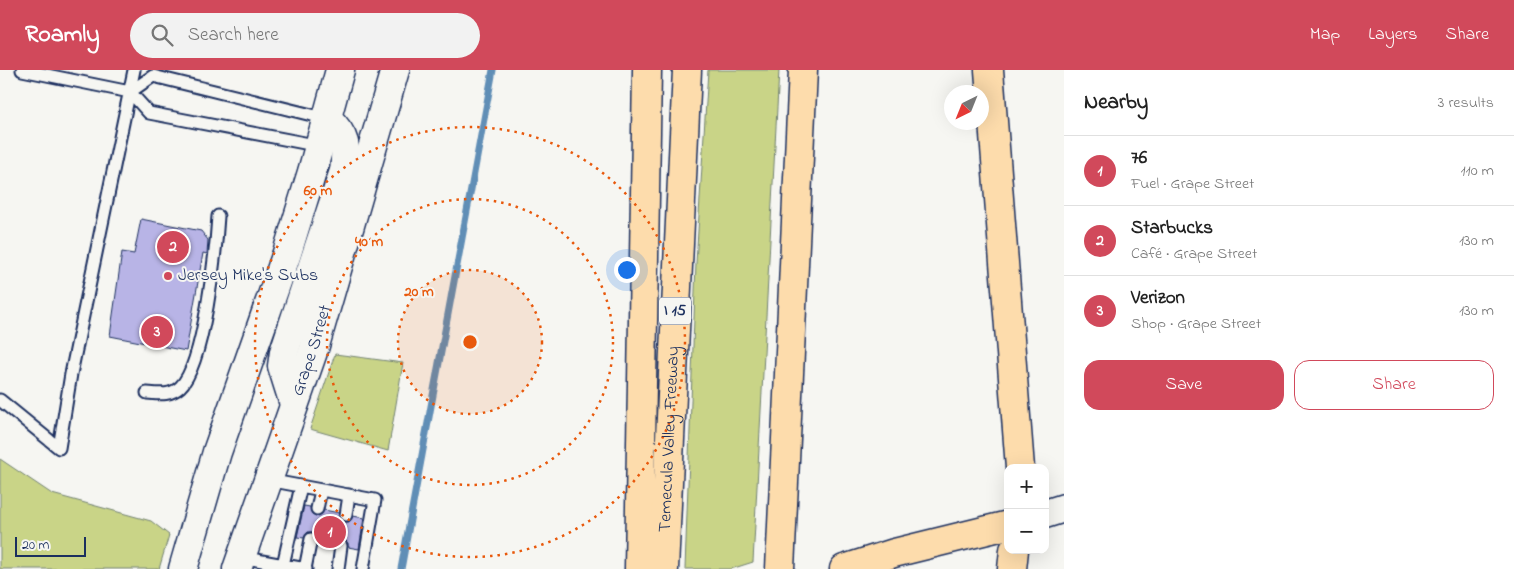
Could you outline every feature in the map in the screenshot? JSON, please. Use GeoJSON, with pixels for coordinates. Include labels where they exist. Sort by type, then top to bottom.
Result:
{"type":"FeatureCollection","features":[{"type":"Feature","properties":{"kind":"main road"},"geometry":{"type":"LineString","coordinates":[[183,569],[217,452],[287,253],[328,119],[340,70]]}},
{"type":"Feature","properties":{"kind":"main road","name":"Grape Street"},"geometry":{"type":"LineString","coordinates":[[239,563],[314,349],[395,70]]}},
{"type":"Feature","properties":{"kind":"main road"},"geometry":{"type":"LineString","coordinates":[[647,70],[642,269],[652,559]]}},
{"type":"Feature","properties":{"kind":"main road","name":"Temecula Valley Freeway"},"geometry":{"type":"LineString","coordinates":[[652,559],[687,70]]}},
{"type":"Feature","properties":{"kind":"main road"},"geometry":{"type":"LineString","coordinates":[[780,569],[803,70]]}},
{"type":"Feature","properties":{"kind":"main road"},"geometry":{"type":"LineString","coordinates":[[989,70],[1020,464]]}},
{"type":"Feature","properties":{"kind":"main road"},"geometry":{"type":"LineString","coordinates":[[294,404],[282,366],[284,352],[344,171],[346,158],[340,130],[328,119]]}},
{"type":"Feature","properties":{"kind":"main road"},"geometry":{"type":"LineString","coordinates":[[1049,513],[1064,508]]}},
{"type":"Feature","properties":{"kind":"main road"},"geometry":{"type":"LineString","coordinates":[[844,569],[894,553],[1004,526]]}},
{"type":"Feature","properties":{"kind":"main road"},"geometry":{"type":"LineString","coordinates":[[1012,569],[1014,554]]}},
{"type":"Feature","properties":{"kind":"lane"},"geometry":{"type":"LineString","coordinates":[[22,70],[130,92],[149,113],[320,146]]}},
{"type":"Feature","properties":{"kind":"lane"},"geometry":{"type":"LineString","coordinates":[[0,400],[59,448],[71,374],[134,70]]}},
{"type":"Feature","properties":{"kind":"lane"},"geometry":{"type":"LineString","coordinates":[[130,92],[153,76],[328,119]]}},
{"type":"Feature","properties":{"kind":"lane"},"geometry":{"type":"LineString","coordinates":[[147,393],[164,394],[173,392],[181,386],[189,372],[202,327],[217,238],[218,216]]}},
{"type":"Feature","properties":{"kind":"lane"},"geometry":{"type":"LineString","coordinates":[[268,480],[375,500],[363,569]]}},
{"type":"Feature","properties":{"kind":"lane"},"geometry":{"type":"LineString","coordinates":[[283,565],[302,486]]}},
{"type":"Feature","properties":{"kind":"lane"},"geometry":{"type":"LineString","coordinates":[[317,509],[321,490]]}},
{"type":"Feature","properties":{"kind":"lane"},"geometry":{"type":"LineString","coordinates":[[346,514],[349,495]]}},
{"type":"Feature","properties":{"kind":"lane"},"geometry":{"type":"LineString","coordinates":[[239,563],[283,565],[305,569],[311,539]]}},
{"type":"Feature","properties":{"kind":"lane"},"geometry":{"type":"LineString","coordinates":[[338,569],[341,546]]}},
{"type":"Feature","properties":{"kind":"green space"},"geometry":{"type":"Polygon","coordinates":[[[708,70],[779,70],[753,562],[731,569],[685,569],[696,263],[708,70]]]}},
{"type":"Feature","properties":{"kind":"green space"},"geometry":{"type":"Polygon","coordinates":[[[335,354],[403,363],[388,451],[310,429],[335,354]]]}},
{"type":"Feature","properties":{"kind":"green space"},"geometry":{"type":"Polygon","coordinates":[[[0,459],[52,494],[151,521],[169,535],[159,569],[0,569],[0,459]]]}},
{"type":"Feature","properties":{"kind":"building"},"geometry":{"type":"Polygon","coordinates":[[[141,219],[201,231],[208,240],[207,254],[203,253],[186,351],[110,336],[122,252],[134,254],[141,219]]]}},
{"type":"Feature","properties":{"kind":"building"},"geometry":{"type":"Polygon","coordinates":[[[304,506],[310,507],[312,514],[316,516],[322,514],[324,510],[339,513],[339,518],[344,522],[349,522],[353,516],[364,518],[359,549],[348,547],[348,543],[342,539],[338,539],[334,544],[318,541],[318,536],[313,532],[308,532],[304,538],[297,537],[304,506]]]}},
{"type":"Feature","properties":{"kind":"waterway"},"geometry":{"type":"LineString","coordinates":[[401,569],[493,70]]}},
{"type":"Feature","properties":{"kind":"place","name":"Starbucks"},"geometry":{"type":"Point","coordinates":[173,247]}},
{"type":"Feature","properties":{"kind":"place","name":"Jersey Mike's Subs"},"geometry":{"type":"Point","coordinates":[168,276]}},
{"type":"Feature","properties":{"kind":"place","name":"Verizon"},"geometry":{"type":"Point","coordinates":[157,332]}},
{"type":"Feature","properties":{"kind":"place","name":"76"},"geometry":{"type":"Point","coordinates":[330,532]}}]}
